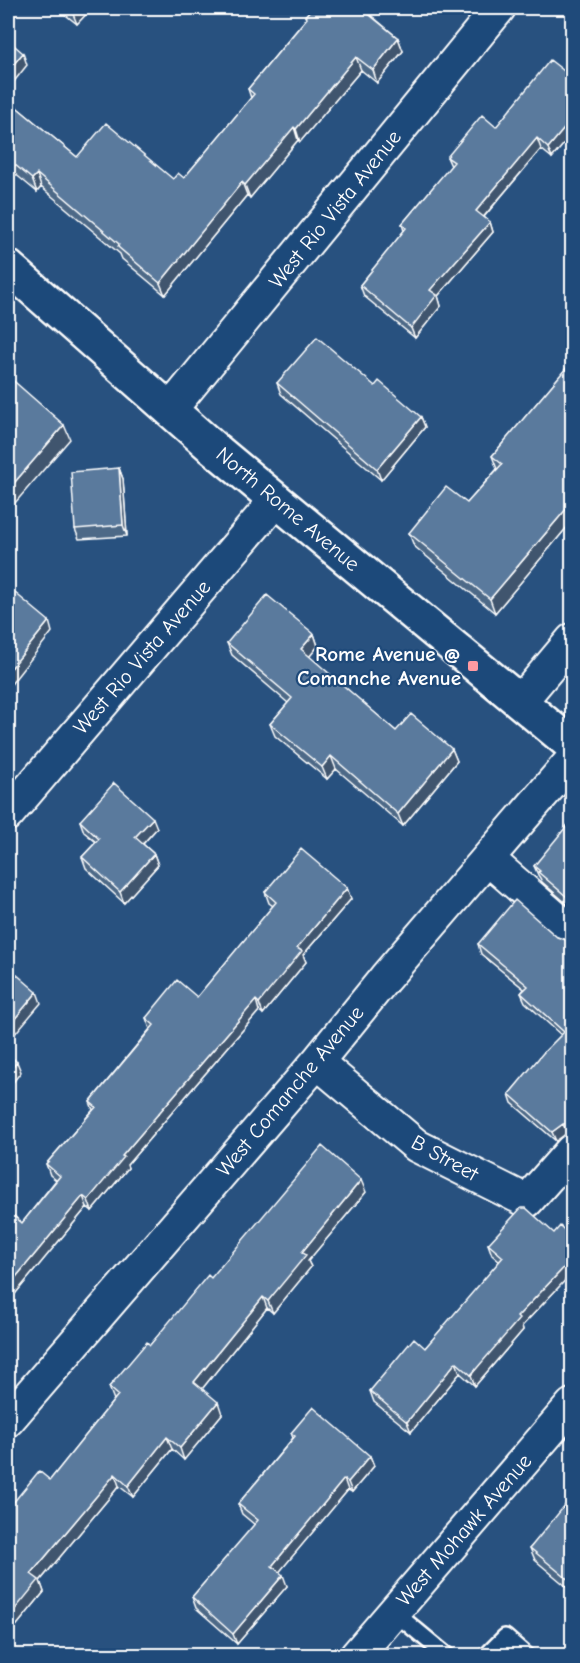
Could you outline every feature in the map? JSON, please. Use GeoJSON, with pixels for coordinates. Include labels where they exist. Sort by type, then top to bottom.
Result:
{"type":"FeatureCollection","features":[{"type":"Feature","properties":{"kind":"street","name":"West Rio Vista Avenue"},"geometry":{"type":"LineString","coordinates":[[170,410],[499,8]]}},
{"type":"Feature","properties":{"kind":"street","name":"North Rome Avenue"},"geometry":{"type":"LineString","coordinates":[[8,267],[276,500],[573,745]]}},
{"type":"Feature","properties":{"kind":"street","name":"West Rio Vista Avenue"},"geometry":{"type":"LineString","coordinates":[[8,814],[276,500]]}},
{"type":"Feature","properties":{"kind":"street"},"geometry":{"type":"LineString","coordinates":[[520,702],[573,640]]}},
{"type":"Feature","properties":{"kind":"street","name":"West Comanche Avenue"},"geometry":{"type":"LineString","coordinates":[[8,1420],[317,1062],[385,978],[573,760]]}},
{"type":"Feature","properties":{"kind":"street"},"geometry":{"type":"LineString","coordinates":[[488,859],[573,932]]}},
{"type":"Feature","properties":{"kind":"street","name":"B Street"},"geometry":{"type":"LineString","coordinates":[[317,1062],[417,1146],[527,1201],[573,1150]]}},
{"type":"Feature","properties":{"kind":"street","name":"West Mohawk Avenue"},"geometry":{"type":"LineString","coordinates":[[356,1656],[573,1405]]}},
{"type":"Feature","properties":{"kind":"lane"},"geometry":{"type":"LineString","coordinates":[[394,1612],[447,1656]]}},
{"type":"Feature","properties":{"kind":"lane"},"geometry":{"type":"LineString","coordinates":[[486,1656],[505,1636],[527,1656]]}},
{"type":"Feature","properties":{"kind":"building"},"geometry":{"type":"Polygon","coordinates":[[[66,8],[78,8],[73,14],[66,8]]]}},
{"type":"Feature","properties":{"kind":"building"},"geometry":{"type":"Polygon","coordinates":[[[312,8],[361,8],[398,38],[373,70],[356,57],[296,129],[294,127],[245,185],[242,182],[160,283],[118,247],[119,244],[37,174],[32,179],[8,159],[8,100],[77,157],[106,123],[173,179],[178,173],[184,178],[254,94],[248,89],[307,18],[305,16],[312,8]]]}},
{"type":"Feature","properties":{"kind":"building"},"geometry":{"type":"Polygon","coordinates":[[[8,40],[23,53],[8,71],[8,40]]]}},
{"type":"Feature","properties":{"kind":"building"},"geometry":{"type":"Polygon","coordinates":[[[550,60],[573,78],[573,118],[548,148],[537,138],[476,211],[490,222],[430,290],[437,295],[411,328],[360,285],[406,228],[402,224],[454,162],[447,157],[482,115],[496,127],[550,60]]]}},
{"type":"Feature","properties":{"kind":"building"},"geometry":{"type":"Polygon","coordinates":[[[317,337],[375,386],[379,381],[421,417],[377,469],[277,383],[317,337]]]}},
{"type":"Feature","properties":{"kind":"building"},"geometry":{"type":"Polygon","coordinates":[[[573,360],[573,501],[490,599],[409,533],[446,487],[467,503],[502,464],[492,456],[573,360]]]}},
{"type":"Feature","properties":{"kind":"building"},"geometry":{"type":"Polygon","coordinates":[[[8,376],[64,425],[8,490],[8,376]]]}},
{"type":"Feature","properties":{"kind":"building"},"geometry":{"type":"Polygon","coordinates":[[[119,468],[123,525],[75,529],[71,472],[119,468]]]}},
{"type":"Feature","properties":{"kind":"building"},"geometry":{"type":"Polygon","coordinates":[[[8,587],[49,621],[8,672],[8,587]]]}},
{"type":"Feature","properties":{"kind":"building"},"geometry":{"type":"Polygon","coordinates":[[[267,595],[314,634],[301,649],[396,731],[411,714],[452,749],[398,814],[331,756],[322,767],[270,724],[292,698],[227,643],[267,595]]]}},
{"type":"Feature","properties":{"kind":"building"},"geometry":{"type":"Polygon","coordinates":[[[114,783],[153,818],[135,837],[154,854],[120,892],[82,857],[99,839],[80,821],[114,783]]]}},
{"type":"Feature","properties":{"kind":"building"},"geometry":{"type":"Polygon","coordinates":[[[570,822],[573,824],[573,902],[534,866],[570,822]]]}},
{"type":"Feature","properties":{"kind":"building"},"geometry":{"type":"Polygon","coordinates":[[[301,849],[347,888],[297,948],[302,951],[259,1003],[256,1000],[122,1156],[124,1157],[88,1200],[83,1196],[11,1283],[8,1280],[8,1211],[22,1223],[60,1176],[46,1164],[96,1107],[90,1102],[154,1025],[146,1018],[177,980],[197,997],[276,902],[265,892],[301,849]]]}},
{"type":"Feature","properties":{"kind":"building"},"geometry":{"type":"Polygon","coordinates":[[[515,900],[557,937],[573,940],[573,1123],[563,1124],[552,1132],[509,1094],[564,1032],[521,993],[528,986],[478,944],[515,900]]]}},
{"type":"Feature","properties":{"kind":"building"},"geometry":{"type":"Polygon","coordinates":[[[8,967],[37,992],[8,1027],[8,967]]]}},
{"type":"Feature","properties":{"kind":"building"},"geometry":{"type":"Polygon","coordinates":[[[8,1054],[17,1062],[8,1073],[8,1054]]]}},
{"type":"Feature","properties":{"kind":"building"},"geometry":{"type":"Polygon","coordinates":[[[322,1146],[361,1180],[302,1252],[306,1255],[268,1301],[263,1297],[194,1382],[218,1402],[180,1448],[167,1437],[128,1486],[115,1474],[31,1574],[39,1580],[8,1618],[8,1509],[39,1471],[50,1480],[118,1395],[109,1387],[147,1342],[150,1345],[208,1275],[211,1278],[322,1146]]]}},
{"type":"Feature","properties":{"kind":"building"},"geometry":{"type":"Polygon","coordinates":[[[521,1208],[526,1208],[554,1233],[560,1226],[573,1238],[573,1258],[517,1317],[519,1319],[471,1375],[456,1362],[407,1422],[370,1391],[414,1338],[425,1348],[503,1257],[488,1244],[521,1208]]]}},
{"type":"Feature","properties":{"kind":"building"},"geometry":{"type":"Polygon","coordinates":[[[313,1407],[370,1456],[348,1482],[344,1479],[272,1566],[283,1575],[233,1634],[192,1597],[258,1520],[238,1504],[295,1436],[291,1433],[313,1407]]]}},
{"type":"Feature","properties":{"kind":"building"},"geometry":{"type":"Polygon","coordinates":[[[566,1504],[573,1510],[573,1577],[570,1581],[530,1548],[566,1504]]]}},
{"type":"Feature","properties":{"kind":"place","name":"Rome Avenue @ Comanche Avenue"},"geometry":{"type":"Point","coordinates":[473,666]}}]}
